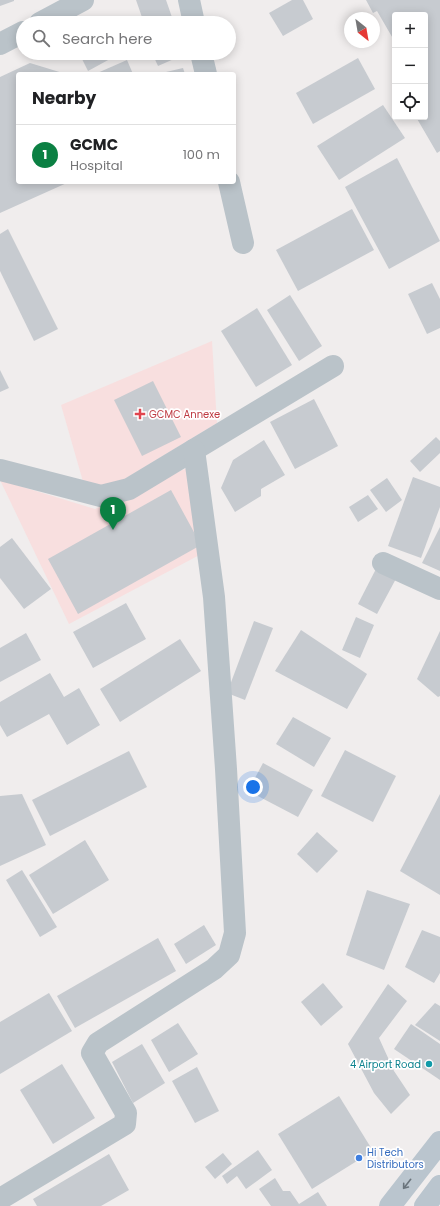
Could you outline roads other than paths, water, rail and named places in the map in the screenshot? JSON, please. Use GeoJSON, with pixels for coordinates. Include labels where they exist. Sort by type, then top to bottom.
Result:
{"type":"FeatureCollection","features":[{"type":"Feature","properties":{"kind":"main road"},"geometry":{"type":"LineString","coordinates":[[390,1206],[440,1142]]}},
{"type":"Feature","properties":{"kind":"main road"},"geometry":{"type":"LineString","coordinates":[[425,1206],[440,1186]]}},
{"type":"Feature","properties":{"kind":"street"},"geometry":{"type":"LineString","coordinates":[[53,16],[83,0]]}},
{"type":"Feature","properties":{"kind":"street"},"geometry":{"type":"LineString","coordinates":[[189,0],[192,16]]}},
{"type":"Feature","properties":{"kind":"street"},"geometry":{"type":"LineString","coordinates":[[0,44],[16,36]]}},
{"type":"Feature","properties":{"kind":"street"},"geometry":{"type":"LineString","coordinates":[[203,60],[206,72]]}},
{"type":"Feature","properties":{"kind":"street"},"geometry":{"type":"LineString","coordinates":[[229,184],[243,243]]}},
{"type":"Feature","properties":{"kind":"street"},"geometry":{"type":"LineString","coordinates":[[0,470],[101,496],[129,489],[333,366]]}},
{"type":"Feature","properties":{"kind":"street"},"geometry":{"type":"LineString","coordinates":[[0,1199],[125,1124],[126,1113],[92,1054],[98,1043],[214,969],[229,955],[235,933],[226,769],[214,597],[194,450]]}},
{"type":"Feature","properties":{"kind":"street"},"geometry":{"type":"LineString","coordinates":[[383,563],[440,588]]}},
{"type":"Feature","properties":{"kind":"place","name":"GCMC Annexe"},"geometry":{"type":"Point","coordinates":[140,414]}},
{"type":"Feature","properties":{"kind":"place","name":"GCMC"},"geometry":{"type":"Point","coordinates":[113,530]}},
{"type":"Feature","properties":{"kind":"place","name":"4 Airport Road"},"geometry":{"type":"Point","coordinates":[429,1064]}},
{"type":"Feature","properties":{"kind":"place","name":"Hi Tech Distributors"},"geometry":{"type":"Point","coordinates":[359,1158]}}]}
